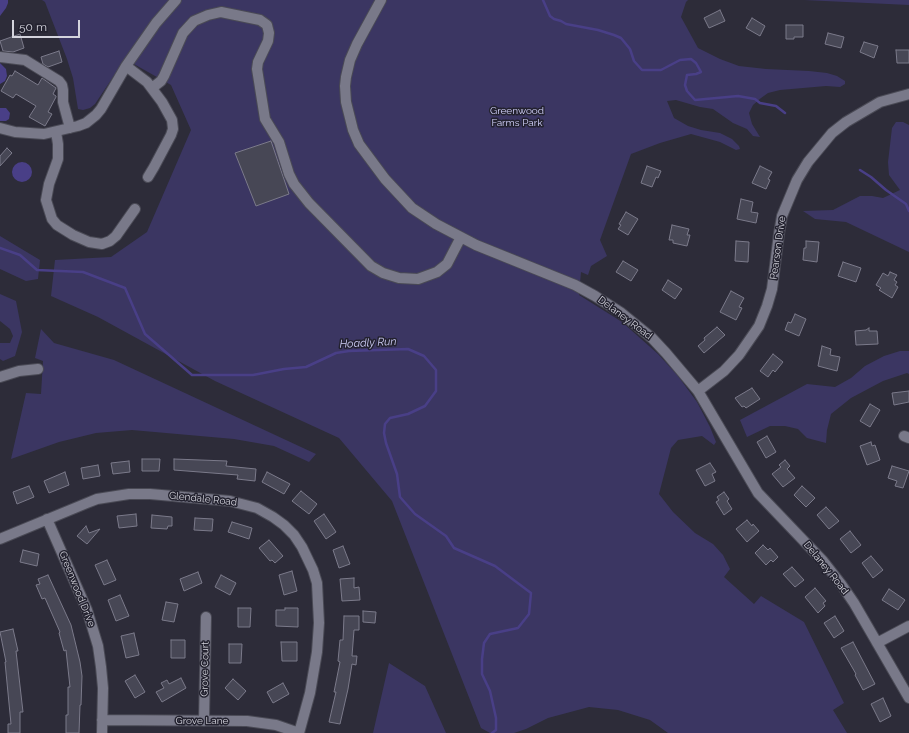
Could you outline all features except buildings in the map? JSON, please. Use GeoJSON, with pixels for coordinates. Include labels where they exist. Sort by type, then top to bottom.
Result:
{"type":"FeatureCollection","features":[{"type":"Feature","properties":{"kind":"street"},"geometry":{"type":"LineString","coordinates":[[0,128],[26,134],[44,134],[86,123],[96,116],[126,66],[156,22],[176,0]]}},
{"type":"Feature","properties":{"kind":"street","name":"Delaney Road"},"geometry":{"type":"LineString","coordinates":[[381,0],[357,44],[350,60],[346,77],[346,102],[353,130],[368,157],[399,196],[425,217],[460,237],[576,286],[620,312],[652,338],[666,352],[698,390],[758,493],[823,561],[854,603],[909,698]]}},
{"type":"Feature","properties":{"kind":"street"},"geometry":{"type":"LineString","coordinates":[[152,88],[163,78],[183,33],[194,21],[208,15],[221,12],[260,20],[266,26],[269,33],[268,41],[258,62],[257,70],[265,119],[279,142],[289,174],[294,184],[309,203],[371,266],[383,273],[399,278],[418,279],[437,272],[447,264],[460,237]]}},
{"type":"Feature","properties":{"kind":"street"},"geometry":{"type":"LineString","coordinates":[[0,57],[25,60],[59,81],[62,85],[63,102],[70,128]]}},
{"type":"Feature","properties":{"kind":"street"},"geometry":{"type":"LineString","coordinates":[[126,66],[147,82],[169,112],[172,120],[173,129],[148,177]]}},
{"type":"Feature","properties":{"kind":"street","name":"Pearson Drive"},"geometry":{"type":"LineString","coordinates":[[698,390],[724,371],[750,341],[758,326],[767,306],[772,289],[782,216],[795,184],[808,162],[832,133],[846,122],[880,102],[909,94]]}},
{"type":"Feature","properties":{"kind":"street"},"geometry":{"type":"LineString","coordinates":[[56,132],[58,159],[49,184],[46,200],[52,219],[57,225],[73,235],[89,242],[102,244],[110,241],[116,236],[135,209]]}},
{"type":"Feature","properties":{"kind":"street"},"geometry":{"type":"LineString","coordinates":[[0,377],[18,371],[38,369]]}},
{"type":"Feature","properties":{"kind":"street","name":"Glendale Road"},"geometry":{"type":"LineString","coordinates":[[0,539],[97,499],[129,494],[150,494],[230,501],[257,508],[273,516],[294,535],[307,554],[313,570],[318,594],[319,623],[317,652],[310,693],[299,733]]}},
{"type":"Feature","properties":{"kind":"street","name":"Greenwood Drive"},"geometry":{"type":"LineString","coordinates":[[47,519],[88,610],[98,646],[101,667],[102,733]]}},
{"type":"Feature","properties":{"kind":"street","name":"Grove Court"},"geometry":{"type":"LineString","coordinates":[[204,721],[206,617]]}},
{"type":"Feature","properties":{"kind":"street"},"geometry":{"type":"LineString","coordinates":[[877,643],[909,626]]}},
{"type":"Feature","properties":{"kind":"street","name":"Grove Lane"},"geometry":{"type":"LineString","coordinates":[[102,720],[247,721],[262,722],[287,728],[299,733]]}},
{"type":"Feature","properties":{"kind":"green space","name":"Greenwood Farms Park"},"geometry":{"type":"Polygon","coordinates":[[[42,0],[688,0],[681,17],[698,48],[720,59],[739,66],[827,73],[837,76],[845,81],[845,84],[840,87],[826,86],[780,90],[768,93],[753,105],[749,113],[752,124],[760,137],[753,136],[747,129],[733,123],[713,109],[676,100],[667,101],[674,118],[688,126],[720,133],[732,139],[740,149],[736,150],[720,142],[691,134],[660,143],[631,154],[600,240],[607,256],[591,266],[588,275],[581,272],[579,295],[622,322],[658,354],[678,376],[697,402],[716,442],[714,445],[702,436],[678,440],[671,448],[659,494],[673,512],[695,533],[713,544],[723,555],[730,569],[724,577],[754,604],[761,596],[804,622],[844,703],[833,710],[847,733],[668,733],[650,720],[618,710],[589,707],[548,718],[514,733],[490,733],[481,728],[392,501],[339,438],[215,381],[98,317],[51,296],[55,260],[111,257],[147,232],[191,130],[171,85],[125,59],[95,104],[90,108],[83,110],[78,109],[73,78],[67,59],[45,2],[42,0]]]}},
{"type":"Feature","properties":{"kind":"green space"},"geometry":{"type":"Polygon","coordinates":[[[804,0],[909,0],[909,5],[804,0]]]}},
{"type":"Feature","properties":{"kind":"green space"},"geometry":{"type":"Polygon","coordinates":[[[896,122],[903,122],[909,125],[909,252],[846,222],[815,219],[803,211],[833,210],[860,196],[883,198],[900,190],[889,175],[888,162],[892,128],[896,122]]]}},
{"type":"Feature","properties":{"kind":"green space"},"geometry":{"type":"Polygon","coordinates":[[[0,236],[40,260],[38,279],[26,281],[0,269],[0,236]]]}},
{"type":"Feature","properties":{"kind":"green space"},"geometry":{"type":"Polygon","coordinates":[[[0,294],[16,301],[22,332],[15,356],[3,361],[0,359],[0,343],[10,343],[13,336],[10,329],[0,321],[0,294]]]}},
{"type":"Feature","properties":{"kind":"green space"},"geometry":{"type":"Polygon","coordinates":[[[41,329],[54,343],[114,360],[316,454],[309,462],[274,446],[234,439],[132,430],[96,433],[59,442],[11,459],[26,393],[41,394],[43,361],[35,358],[41,329]]]}},
{"type":"Feature","properties":{"kind":"green space"},"geometry":{"type":"Polygon","coordinates":[[[900,351],[909,351],[909,374],[907,373],[883,381],[851,398],[831,414],[827,430],[826,443],[807,438],[798,429],[785,426],[770,426],[747,437],[740,420],[807,384],[835,387],[851,378],[865,366],[884,356],[900,351]]]}},
{"type":"Feature","properties":{"kind":"green space"},"geometry":{"type":"Polygon","coordinates":[[[389,663],[425,686],[446,733],[373,733],[389,663]]]}},
{"type":"Feature","properties":{"kind":"shaded area"},"geometry":{"type":"Polygon","coordinates":[[[0,0],[8,0],[8,3],[0,16],[0,0]]]}},
{"type":"Feature","properties":{"kind":"shaded area"},"geometry":{"type":"Polygon","coordinates":[[[0,63],[6,69],[7,76],[5,81],[0,84],[0,63]]]}},
{"type":"Feature","properties":{"kind":"shaded area"},"geometry":{"type":"Polygon","coordinates":[[[0,108],[6,108],[10,113],[9,119],[6,121],[0,121],[0,108]]]}},
{"type":"Feature","properties":{"kind":"shaded area"},"geometry":{"type":"Polygon","coordinates":[[[18,162],[26,162],[32,168],[32,176],[26,182],[18,182],[12,176],[12,168],[18,162]]]}},
{"type":"Feature","properties":{"kind":"waterway"},"geometry":{"type":"LineString","coordinates":[[543,0],[550,16],[554,19],[566,24],[598,30],[621,38],[630,49],[634,61],[642,70],[661,70],[680,60],[691,59],[696,63],[701,72],[687,75],[685,85],[687,91],[695,100],[738,96],[755,99],[760,103],[776,106],[785,113]]}},
{"type":"Feature","properties":{"kind":"waterway"},"geometry":{"type":"LineString","coordinates":[[860,170],[906,204],[909,211]]}},
{"type":"Feature","properties":{"kind":"waterway","name":"Hoadly Run"},"geometry":{"type":"LineString","coordinates":[[0,248],[20,255],[37,270],[83,272],[125,288],[145,334],[192,375],[253,375],[284,369],[306,367],[336,353],[349,351],[408,349],[424,356],[436,370],[436,391],[425,406],[408,414],[390,418],[385,424],[384,433],[386,443],[397,474],[400,497],[415,514],[446,536],[454,548],[495,566],[531,593],[529,614],[518,628],[490,634],[484,643],[482,674],[490,691],[496,718],[496,730],[492,733]]}}]}
